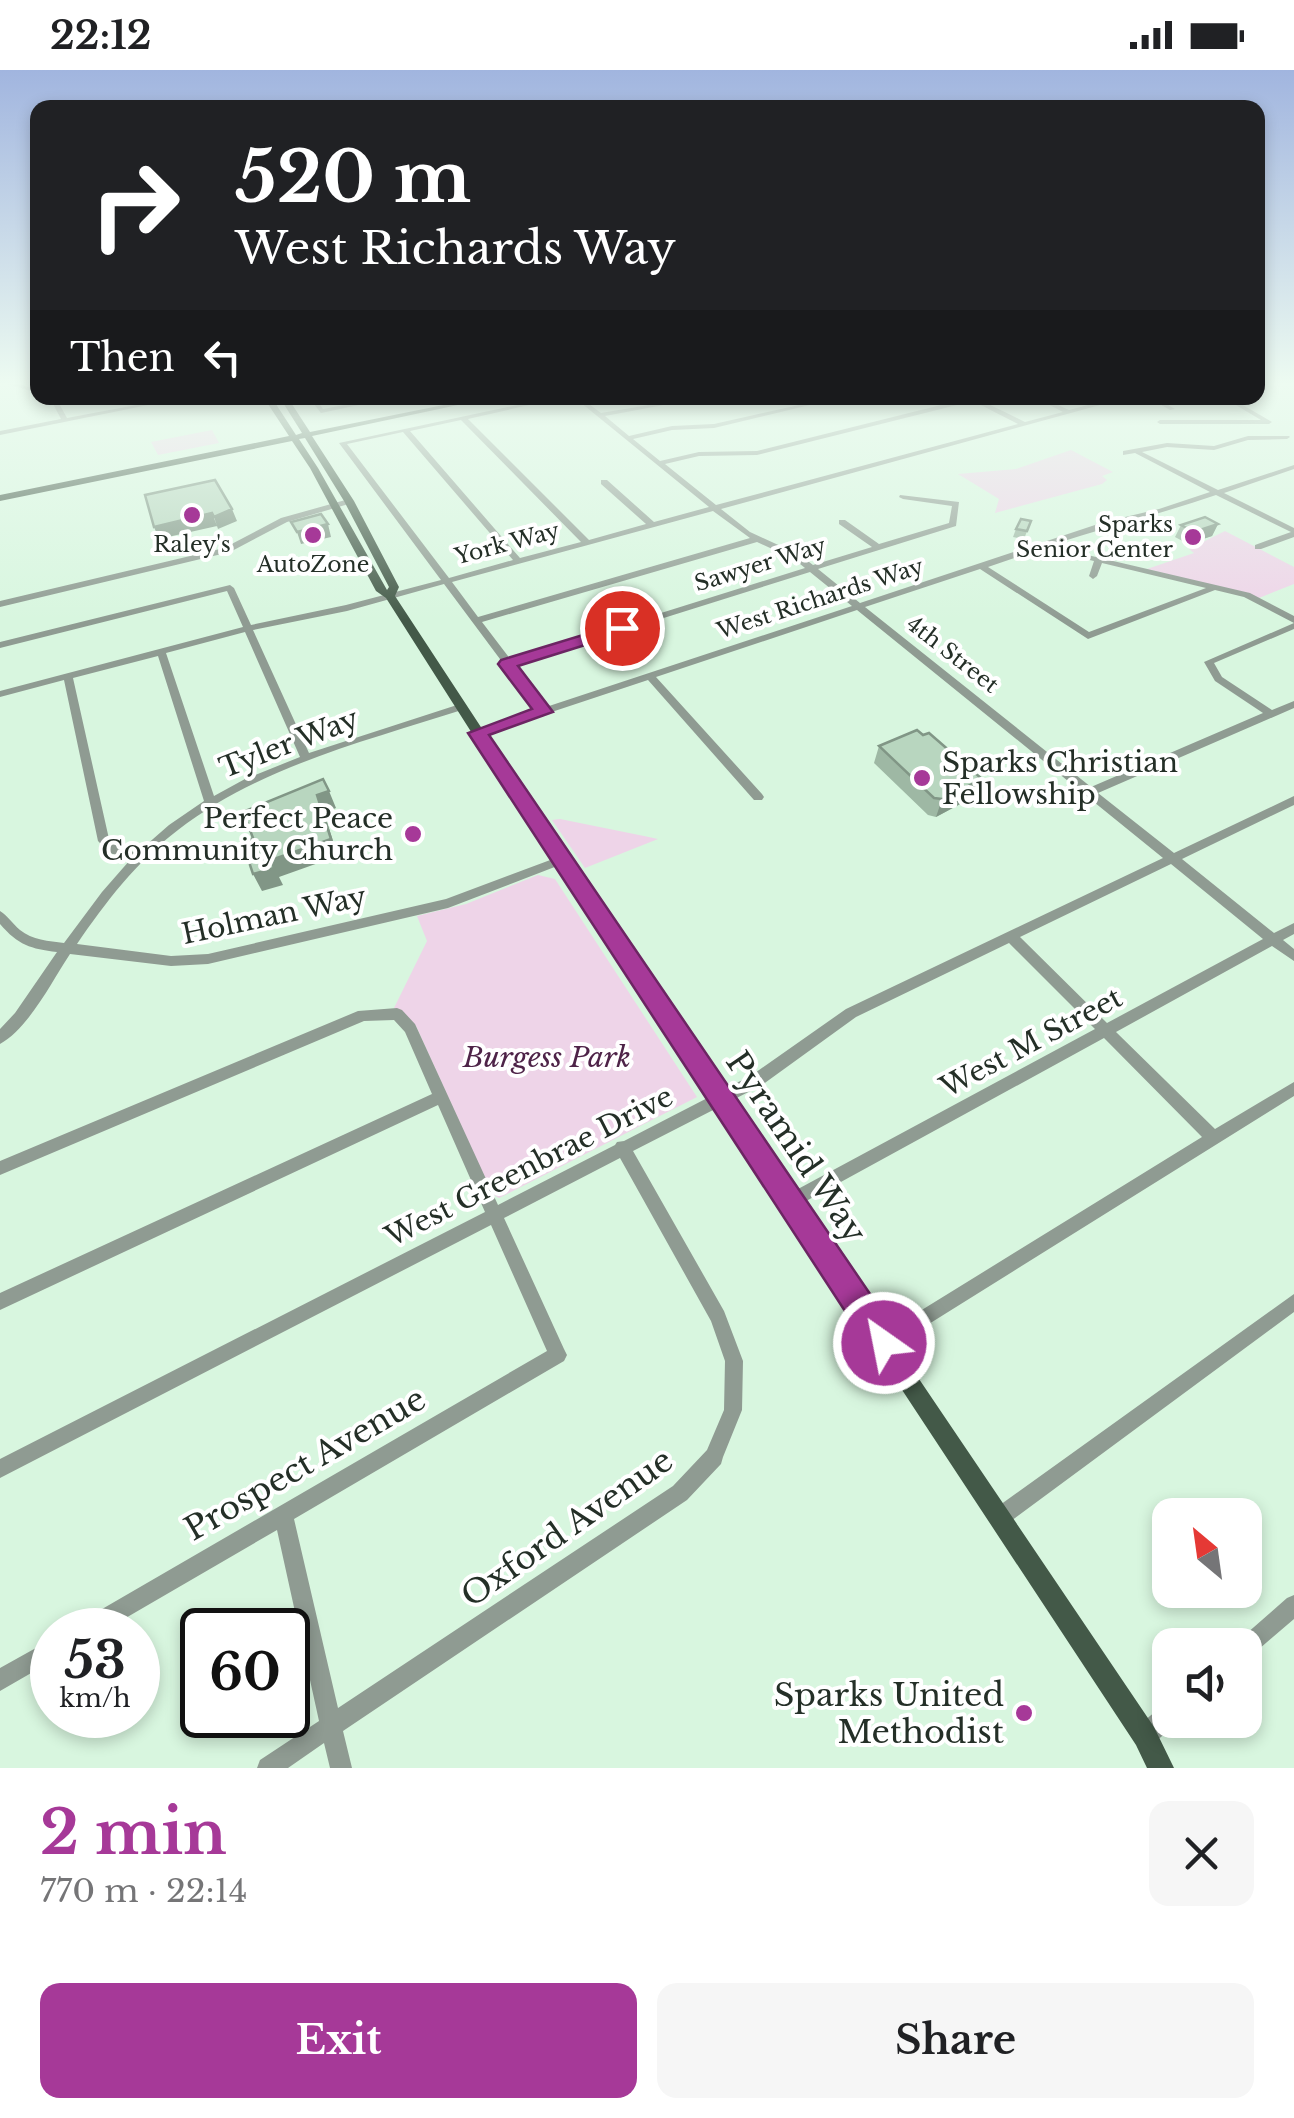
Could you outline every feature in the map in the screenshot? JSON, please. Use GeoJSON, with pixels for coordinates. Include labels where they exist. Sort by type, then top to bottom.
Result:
{"type":"FeatureCollection","features":[{"type":"Feature","properties":{"kind":"main road"},"geometry":{"type":"LineString","coordinates":[[3,496],[39,484],[149,461]]}},
{"type":"Feature","properties":{"kind":"main road"},"geometry":{"type":"LineString","coordinates":[[3,496],[171,461]]}},
{"type":"Feature","properties":{"kind":"main road","name":"Pyramid Way"},"geometry":{"type":"LineString","coordinates":[[315,461],[381,591],[390,596],[561,860],[791,1201],[1145,1736],[1161,1768]]}},
{"type":"Feature","properties":{"kind":"main road","name":"Pyramid Way"},"geometry":{"type":"LineString","coordinates":[[321,461],[349,501],[394,587],[390,596]]}},
{"type":"Feature","properties":{"kind":"main road","name":"Pyramid Way"},"geometry":{"type":"LineString","coordinates":[[1145,1736],[1174,1768]]}},
{"type":"Feature","properties":{"kind":"street"},"geometry":{"type":"LineString","coordinates":[[356,461],[544,712]]}},
{"type":"Feature","properties":{"kind":"street"},"geometry":{"type":"LineString","coordinates":[[431,461],[518,561]]}},
{"type":"Feature","properties":{"kind":"street"},"geometry":{"type":"LineString","coordinates":[[506,461],[587,542]]}},
{"type":"Feature","properties":{"kind":"street"},"geometry":{"type":"LineString","coordinates":[[660,463],[667,461]]}},
{"type":"Feature","properties":{"kind":"street","name":"York Way"},"geometry":{"type":"LineString","coordinates":[[0,694],[248,628],[390,596],[887,461]]}},
{"type":"Feature","properties":{"kind":"street"},"geometry":{"type":"LineString","coordinates":[[1155,461],[1294,532]]}},
{"type":"Feature","properties":{"kind":"street","name":"4th Street"},"geometry":{"type":"LineString","coordinates":[[660,463],[756,539],[792,554],[860,606],[1294,956]]}},
{"type":"Feature","properties":{"kind":"street","name":"West Richards Way"},"geometry":{"type":"LineString","coordinates":[[478,733],[1040,546],[1294,467]]}},
{"type":"Feature","properties":{"kind":"street"},"geometry":{"type":"LineString","coordinates":[[604,482],[652,525]]}},
{"type":"Feature","properties":{"kind":"street","name":"Sawyer Way"},"geometry":{"type":"LineString","coordinates":[[507,664],[953,524],[956,504],[903,496]]}},
{"type":"Feature","properties":{"kind":"street"},"geometry":{"type":"LineString","coordinates":[[0,604],[227,550],[284,520],[349,501]]}},
{"type":"Feature","properties":{"kind":"street"},"geometry":{"type":"LineString","coordinates":[[842,522],[879,548]]}},
{"type":"Feature","properties":{"kind":"street"},"geometry":{"type":"LineString","coordinates":[[1258,547],[1294,532]]}},
{"type":"Feature","properties":{"kind":"street"},"geometry":{"type":"LineString","coordinates":[[474,621],[756,539]]}},
{"type":"Feature","properties":{"kind":"street"},"geometry":{"type":"LineString","coordinates":[[1040,546],[1252,596],[1294,623]]}},
{"type":"Feature","properties":{"kind":"street"},"geometry":{"type":"LineString","coordinates":[[1093,576],[1099,560]]}},
{"type":"Feature","properties":{"kind":"street"},"geometry":{"type":"LineString","coordinates":[[981,566],[1088,636],[1215,587]]}},
{"type":"Feature","properties":{"kind":"street"},"geometry":{"type":"LineString","coordinates":[[0,645],[230,588],[306,759]]}},
{"type":"Feature","properties":{"kind":"street"},"geometry":{"type":"LineString","coordinates":[[1271,714],[1210,673],[1209,662],[1294,623]]}},
{"type":"Feature","properties":{"kind":"street"},"geometry":{"type":"LineString","coordinates":[[161,651],[210,802]]}},
{"type":"Feature","properties":{"kind":"street"},"geometry":{"type":"LineString","coordinates":[[68,676],[104,841],[114,850],[138,858]]}},
{"type":"Feature","properties":{"kind":"street"},"geometry":{"type":"LineString","coordinates":[[650,676],[758,797]]}},
{"type":"Feature","properties":{"kind":"street"},"geometry":{"type":"LineString","coordinates":[[1092,791],[1294,704]]}},
{"type":"Feature","properties":{"kind":"street","name":"Tyler Way"},"geometry":{"type":"LineString","coordinates":[[8,1034],[138,858],[210,802],[306,759],[460,707]]}},
{"type":"Feature","properties":{"kind":"street","name":"West Greenbrae Drive"},"geometry":{"type":"LineString","coordinates":[[0,1470],[722,1098],[779,1067],[851,1013],[1294,800]]}},
{"type":"Feature","properties":{"kind":"street","name":"Holman Way"},"geometry":{"type":"LineString","coordinates":[[0,916],[27,940],[69,949],[171,961],[208,959],[448,903],[561,860]]}},
{"type":"Feature","properties":{"kind":"street","name":"West M Street"},"geometry":{"type":"LineString","coordinates":[[791,1201],[1294,928]]}},
{"type":"Feature","properties":{"kind":"street"},"geometry":{"type":"LineString","coordinates":[[1011,936],[1213,1138]]}},
{"type":"Feature","properties":{"kind":"street"},"geometry":{"type":"LineString","coordinates":[[0,1168],[363,1016],[390,1012],[410,1028],[494,1214]]}},
{"type":"Feature","properties":{"kind":"street"},"geometry":{"type":"LineString","coordinates":[[884,1343],[1294,1088]]}},
{"type":"Feature","properties":{"kind":"street"},"geometry":{"type":"LineString","coordinates":[[0,1302],[440,1097]]}},
{"type":"Feature","properties":{"kind":"street","name":"Oxford Avenue"},"geometry":{"type":"LineString","coordinates":[[268,1768],[680,1493],[714,1457],[732,1410],[734,1361],[718,1317],[622,1147]]}},
{"type":"Feature","properties":{"kind":"street","name":"Prospect Avenue"},"geometry":{"type":"LineString","coordinates":[[123,1608],[558,1354],[494,1214]]}},
{"type":"Feature","properties":{"kind":"street"},"geometry":{"type":"LineString","coordinates":[[1000,1517],[1294,1302]]}},
{"type":"Feature","properties":{"kind":"street"},"geometry":{"type":"LineString","coordinates":[[283,1515],[341,1768]]}},
{"type":"Feature","properties":{"kind":"street"},"geometry":{"type":"LineString","coordinates":[[1262,1633],[1294,1605]]}},
{"type":"Feature","properties":{"kind":"street"},"geometry":{"type":"LineString","coordinates":[[0,1680],[30,1662]]}},
{"type":"Feature","properties":{"kind":"street"},"geometry":{"type":"LineString","coordinates":[[1145,1736],[1152,1730]]}},
{"type":"Feature","properties":{"kind":"green space"},"geometry":{"type":"Polygon","coordinates":[[[1038,461],[1092,461],[1113,472],[1102,476],[1107,480],[1102,484],[995,513],[999,499],[958,474],[1016,469],[1038,461]]]}},
{"type":"Feature","properties":{"kind":"green space"},"geometry":{"type":"Polygon","coordinates":[[[1225,531],[1294,567],[1294,584],[1259,598],[1147,569],[1194,553],[1189,549],[1225,531]]]}},
{"type":"Feature","properties":{"kind":"green space"},"geometry":{"type":"Polygon","coordinates":[[[552,820],[658,839],[585,868],[552,820]]]}},
{"type":"Feature","properties":{"kind":"green space","name":"Burgess Park"},"geometry":{"type":"Polygon","coordinates":[[[538,875],[555,879],[697,1097],[499,1198],[492,1194],[416,1026],[394,1008],[427,941],[417,916],[466,904],[538,875]]]}},
{"type":"Feature","properties":{"kind":"building"},"geometry":{"type":"Polygon","coordinates":[[[215,480],[232,509],[214,517],[212,513],[154,527],[145,495],[215,480]]]}},
{"type":"Feature","properties":{"kind":"building"},"geometry":{"type":"Polygon","coordinates":[[[321,514],[328,524],[297,532],[291,522],[321,514]]]}},
{"type":"Feature","properties":{"kind":"building"},"geometry":{"type":"Polygon","coordinates":[[[1205,517],[1218,524],[1194,532],[1181,525],[1205,517]]]}},
{"type":"Feature","properties":{"kind":"building"},"geometry":{"type":"Polygon","coordinates":[[[1021,519],[1031,521],[1027,531],[1016,529],[1021,519]]]}},
{"type":"Feature","properties":{"kind":"building"},"geometry":{"type":"Polygon","coordinates":[[[917,730],[923,735],[929,733],[982,779],[942,799],[934,798],[879,746],[917,730]]]}},
{"type":"Feature","properties":{"kind":"building"},"geometry":{"type":"Polygon","coordinates":[[[323,779],[329,791],[317,795],[331,839],[271,860],[274,868],[253,874],[249,840],[253,838],[243,812],[323,779]]]}},
{"type":"Feature","properties":{"kind":"place","name":"Raley's"},"geometry":{"type":"Point","coordinates":[192,515]}},
{"type":"Feature","properties":{"kind":"place","name":"AutoZone"},"geometry":{"type":"Point","coordinates":[313,535]}},
{"type":"Feature","properties":{"kind":"place","name":"Sparks Senior Center"},"geometry":{"type":"Point","coordinates":[1193,537]}},
{"type":"Feature","properties":{"kind":"place","name":"Sparks Christian Fellowship"},"geometry":{"type":"Point","coordinates":[922,778]}},
{"type":"Feature","properties":{"kind":"place","name":"Perfect Peace Community Church"},"geometry":{"type":"Point","coordinates":[413,834]}},
{"type":"Feature","properties":{"kind":"place","name":"Sparks United Methodist"},"geometry":{"type":"Point","coordinates":[1024,1713]}},
{"type":"Feature","properties":{"kind":"route"},"geometry":{"type":"LineString","coordinates":[[622,628],[507,664],[544,712],[478,733],[884,1343]]}}]}
